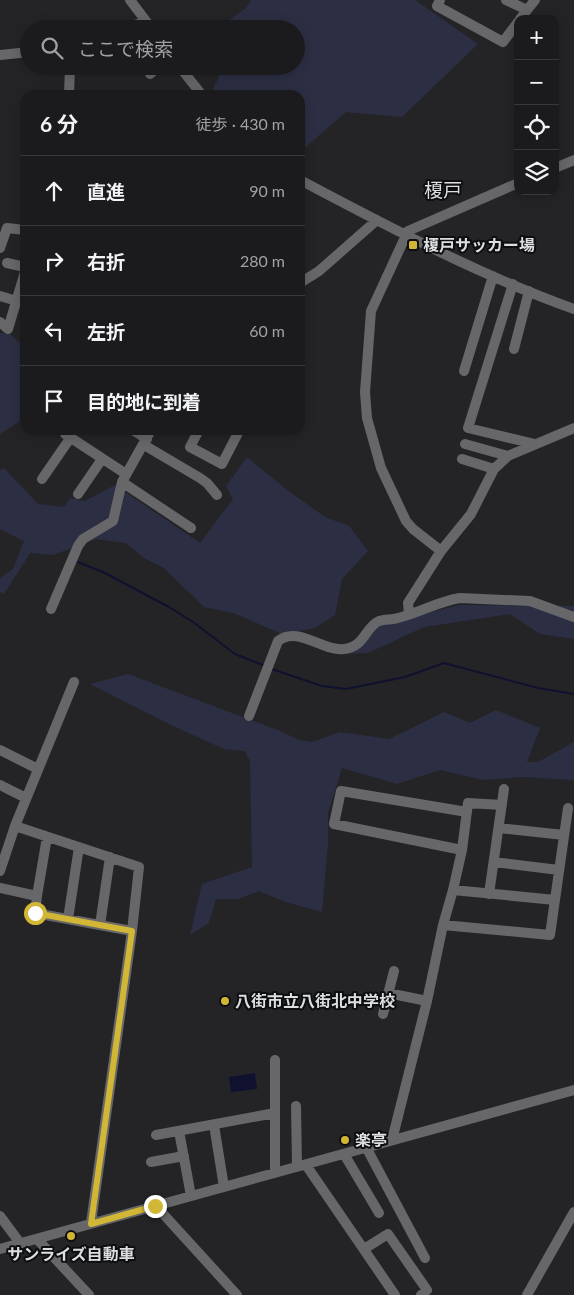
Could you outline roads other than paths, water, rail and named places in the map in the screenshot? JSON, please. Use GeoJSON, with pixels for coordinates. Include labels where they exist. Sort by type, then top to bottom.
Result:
{"type":"FeatureCollection","features":[{"type":"Feature","properties":{"kind":"street"},"geometry":{"type":"LineString","coordinates":[[440,0],[437,6],[503,42],[514,27]]}},
{"type":"Feature","properties":{"kind":"street"},"geometry":{"type":"LineString","coordinates":[[506,0],[524,14],[535,0]]}},
{"type":"Feature","properties":{"kind":"street"},"geometry":{"type":"LineString","coordinates":[[133,1],[146,20]]}},
{"type":"Feature","properties":{"kind":"street"},"geometry":{"type":"LineString","coordinates":[[0,55],[20,53]]}},
{"type":"Feature","properties":{"kind":"street"},"geometry":{"type":"LineString","coordinates":[[69,90],[70,75]]}},
{"type":"Feature","properties":{"kind":"street"},"geometry":{"type":"LineString","coordinates":[[187,75],[195,90]]}},
{"type":"Feature","properties":{"kind":"street"},"geometry":{"type":"LineString","coordinates":[[559,166],[574,160]]}},
{"type":"Feature","properties":{"kind":"street"},"geometry":{"type":"LineString","coordinates":[[305,183],[405,235],[493,276],[574,309]]}},
{"type":"Feature","properties":{"kind":"street"},"geometry":{"type":"LineString","coordinates":[[441,551],[413,530],[406,521],[381,468],[367,418],[364,392],[371,311],[408,231],[514,185]]}},
{"type":"Feature","properties":{"kind":"street"},"geometry":{"type":"LineString","coordinates":[[305,280],[319,271],[377,220]]}},
{"type":"Feature","properties":{"kind":"street"},"geometry":{"type":"LineString","coordinates":[[0,248],[7,228],[20,229]]}},
{"type":"Feature","properties":{"kind":"street"},"geometry":{"type":"LineString","coordinates":[[7,264],[20,266]]}},
{"type":"Feature","properties":{"kind":"street"},"geometry":{"type":"LineString","coordinates":[[464,371],[493,276]]}},
{"type":"Feature","properties":{"kind":"street"},"geometry":{"type":"LineString","coordinates":[[513,284],[468,428],[535,444]]}},
{"type":"Feature","properties":{"kind":"street"},"geometry":{"type":"LineString","coordinates":[[0,322],[8,329],[20,290]]}},
{"type":"Feature","properties":{"kind":"street"},"geometry":{"type":"LineString","coordinates":[[514,349],[529,291]]}},
{"type":"Feature","properties":{"kind":"street"},"geometry":{"type":"LineString","coordinates":[[0,296],[17,301]]}},
{"type":"Feature","properties":{"kind":"street"},"geometry":{"type":"LineString","coordinates":[[409,614],[408,603],[441,551],[471,514],[494,469],[508,456],[574,428]]}},
{"type":"Feature","properties":{"kind":"street"},"geometry":{"type":"LineString","coordinates":[[196,435],[190,447],[222,464],[237,435]]}},
{"type":"Feature","properties":{"kind":"street"},"geometry":{"type":"LineString","coordinates":[[42,479],[68,436],[102,459],[124,478],[191,528]]}},
{"type":"Feature","properties":{"kind":"street"},"geometry":{"type":"LineString","coordinates":[[51,610],[78,546],[83,539],[113,521],[124,478],[148,438],[200,478],[217,495]]}},
{"type":"Feature","properties":{"kind":"street"},"geometry":{"type":"LineString","coordinates":[[465,444],[508,456]]}},
{"type":"Feature","properties":{"kind":"street"},"geometry":{"type":"LineString","coordinates":[[78,494],[102,459]]}},
{"type":"Feature","properties":{"kind":"street"},"geometry":{"type":"LineString","coordinates":[[462,459],[494,469]]}},
{"type":"Feature","properties":{"kind":"street"},"geometry":{"type":"LineString","coordinates":[[249,716],[278,641],[283,637],[294,636],[336,649],[344,649],[360,643],[376,623],[380,621],[399,618],[451,599],[460,598],[530,601],[574,617]]}},
{"type":"Feature","properties":{"kind":"street"},"geometry":{"type":"LineString","coordinates":[[0,871],[2,853],[15,826],[74,682]]}},
{"type":"Feature","properties":{"kind":"street"},"geometry":{"type":"LineString","coordinates":[[0,750],[38,769]]}},
{"type":"Feature","properties":{"kind":"street"},"geometry":{"type":"LineString","coordinates":[[0,785],[26,798]]}},
{"type":"Feature","properties":{"kind":"street"},"geometry":{"type":"LineString","coordinates":[[489,894],[504,789]]}},
{"type":"Feature","properties":{"kind":"street"},"geometry":{"type":"LineString","coordinates":[[462,850],[334,824],[341,791],[467,812]]}},
{"type":"Feature","properties":{"kind":"street"},"geometry":{"type":"LineString","coordinates":[[392,1140],[453,890],[462,850],[468,803],[502,805]]}},
{"type":"Feature","properties":{"kind":"street"},"geometry":{"type":"LineString","coordinates":[[443,925],[550,935],[568,808]]}},
{"type":"Feature","properties":{"kind":"street"},"geometry":{"type":"LineString","coordinates":[[15,826],[139,867],[132,931],[91,1224]]}},
{"type":"Feature","properties":{"kind":"street"},"geometry":{"type":"LineString","coordinates":[[499,828],[564,835]]}},
{"type":"Feature","properties":{"kind":"street"},"geometry":{"type":"LineString","coordinates":[[47,837],[35,913],[132,931]]}},
{"type":"Feature","properties":{"kind":"street"},"geometry":{"type":"LineString","coordinates":[[68,919],[79,847]]}},
{"type":"Feature","properties":{"kind":"street"},"geometry":{"type":"LineString","coordinates":[[100,925],[110,857]]}},
{"type":"Feature","properties":{"kind":"street"},"geometry":{"type":"LineString","coordinates":[[494,862],[559,870]]}},
{"type":"Feature","properties":{"kind":"street"},"geometry":{"type":"LineString","coordinates":[[0,888],[37,896]]}},
{"type":"Feature","properties":{"kind":"street"},"geometry":{"type":"LineString","coordinates":[[453,890],[555,900]]}},
{"type":"Feature","properties":{"kind":"street"},"geometry":{"type":"LineString","coordinates":[[383,1014],[394,971]]}},
{"type":"Feature","properties":{"kind":"street"},"geometry":{"type":"LineString","coordinates":[[388,993],[426,1001]]}},
{"type":"Feature","properties":{"kind":"street"},"geometry":{"type":"LineString","coordinates":[[275,1060],[275,1173]]}},
{"type":"Feature","properties":{"kind":"street"},"geometry":{"type":"LineString","coordinates":[[0,1249],[574,1090]]}},
{"type":"Feature","properties":{"kind":"street"},"geometry":{"type":"LineString","coordinates":[[296,1106],[301,1166],[364,1249],[396,1295]]}},
{"type":"Feature","properties":{"kind":"street"},"geometry":{"type":"LineString","coordinates":[[156,1135],[274,1113]]}},
{"type":"Feature","properties":{"kind":"street"},"geometry":{"type":"LineString","coordinates":[[214,1125],[224,1187]]}},
{"type":"Feature","properties":{"kind":"street"},"geometry":{"type":"LineString","coordinates":[[179,1131],[191,1196]]}},
{"type":"Feature","properties":{"kind":"street"},"geometry":{"type":"LineString","coordinates":[[366,1148],[425,1258]]}},
{"type":"Feature","properties":{"kind":"street"},"geometry":{"type":"LineString","coordinates":[[344,1154],[379,1213]]}},
{"type":"Feature","properties":{"kind":"street"},"geometry":{"type":"LineString","coordinates":[[151,1162],[184,1156]]}},
{"type":"Feature","properties":{"kind":"street"},"geometry":{"type":"LineString","coordinates":[[155,1206],[237,1295]]}},
{"type":"Feature","properties":{"kind":"street"},"geometry":{"type":"LineString","coordinates":[[527,1295],[574,1212]]}},
{"type":"Feature","properties":{"kind":"street"},"geometry":{"type":"LineString","coordinates":[[0,1216],[20,1243]]}},
{"type":"Feature","properties":{"kind":"street"},"geometry":{"type":"LineString","coordinates":[[364,1249],[388,1234],[427,1290],[421,1295]]}},
{"type":"Feature","properties":{"kind":"street"},"geometry":{"type":"LineString","coordinates":[[37,1238],[89,1295]]}},
{"type":"Feature","properties":{"kind":"waterway"},"geometry":{"type":"LineString","coordinates":[[75,561],[103,572],[169,607],[193,622],[235,654],[265,666]]}},
{"type":"Feature","properties":{"kind":"waterway"},"geometry":{"type":"LineString","coordinates":[[272,669],[322,686],[346,689],[405,677],[444,663],[538,688],[574,694]]}},
{"type":"Feature","properties":{"kind":"place","name":"榎戸サッカー場"},"geometry":{"type":"Point","coordinates":[413,245]}},
{"type":"Feature","properties":{"kind":"place","name":"八街市立八街北中学校"},"geometry":{"type":"Point","coordinates":[225,1001]}},
{"type":"Feature","properties":{"kind":"place","name":"楽亭"},"geometry":{"type":"Point","coordinates":[345,1140]}},
{"type":"Feature","properties":{"kind":"place","name":"サンライズ自動車"},"geometry":{"type":"Point","coordinates":[71,1236]}},
{"type":"Feature","properties":{"kind":"district","name":"榎戸"},"geometry":{"type":"Point","coordinates":[443,190]}}]}
